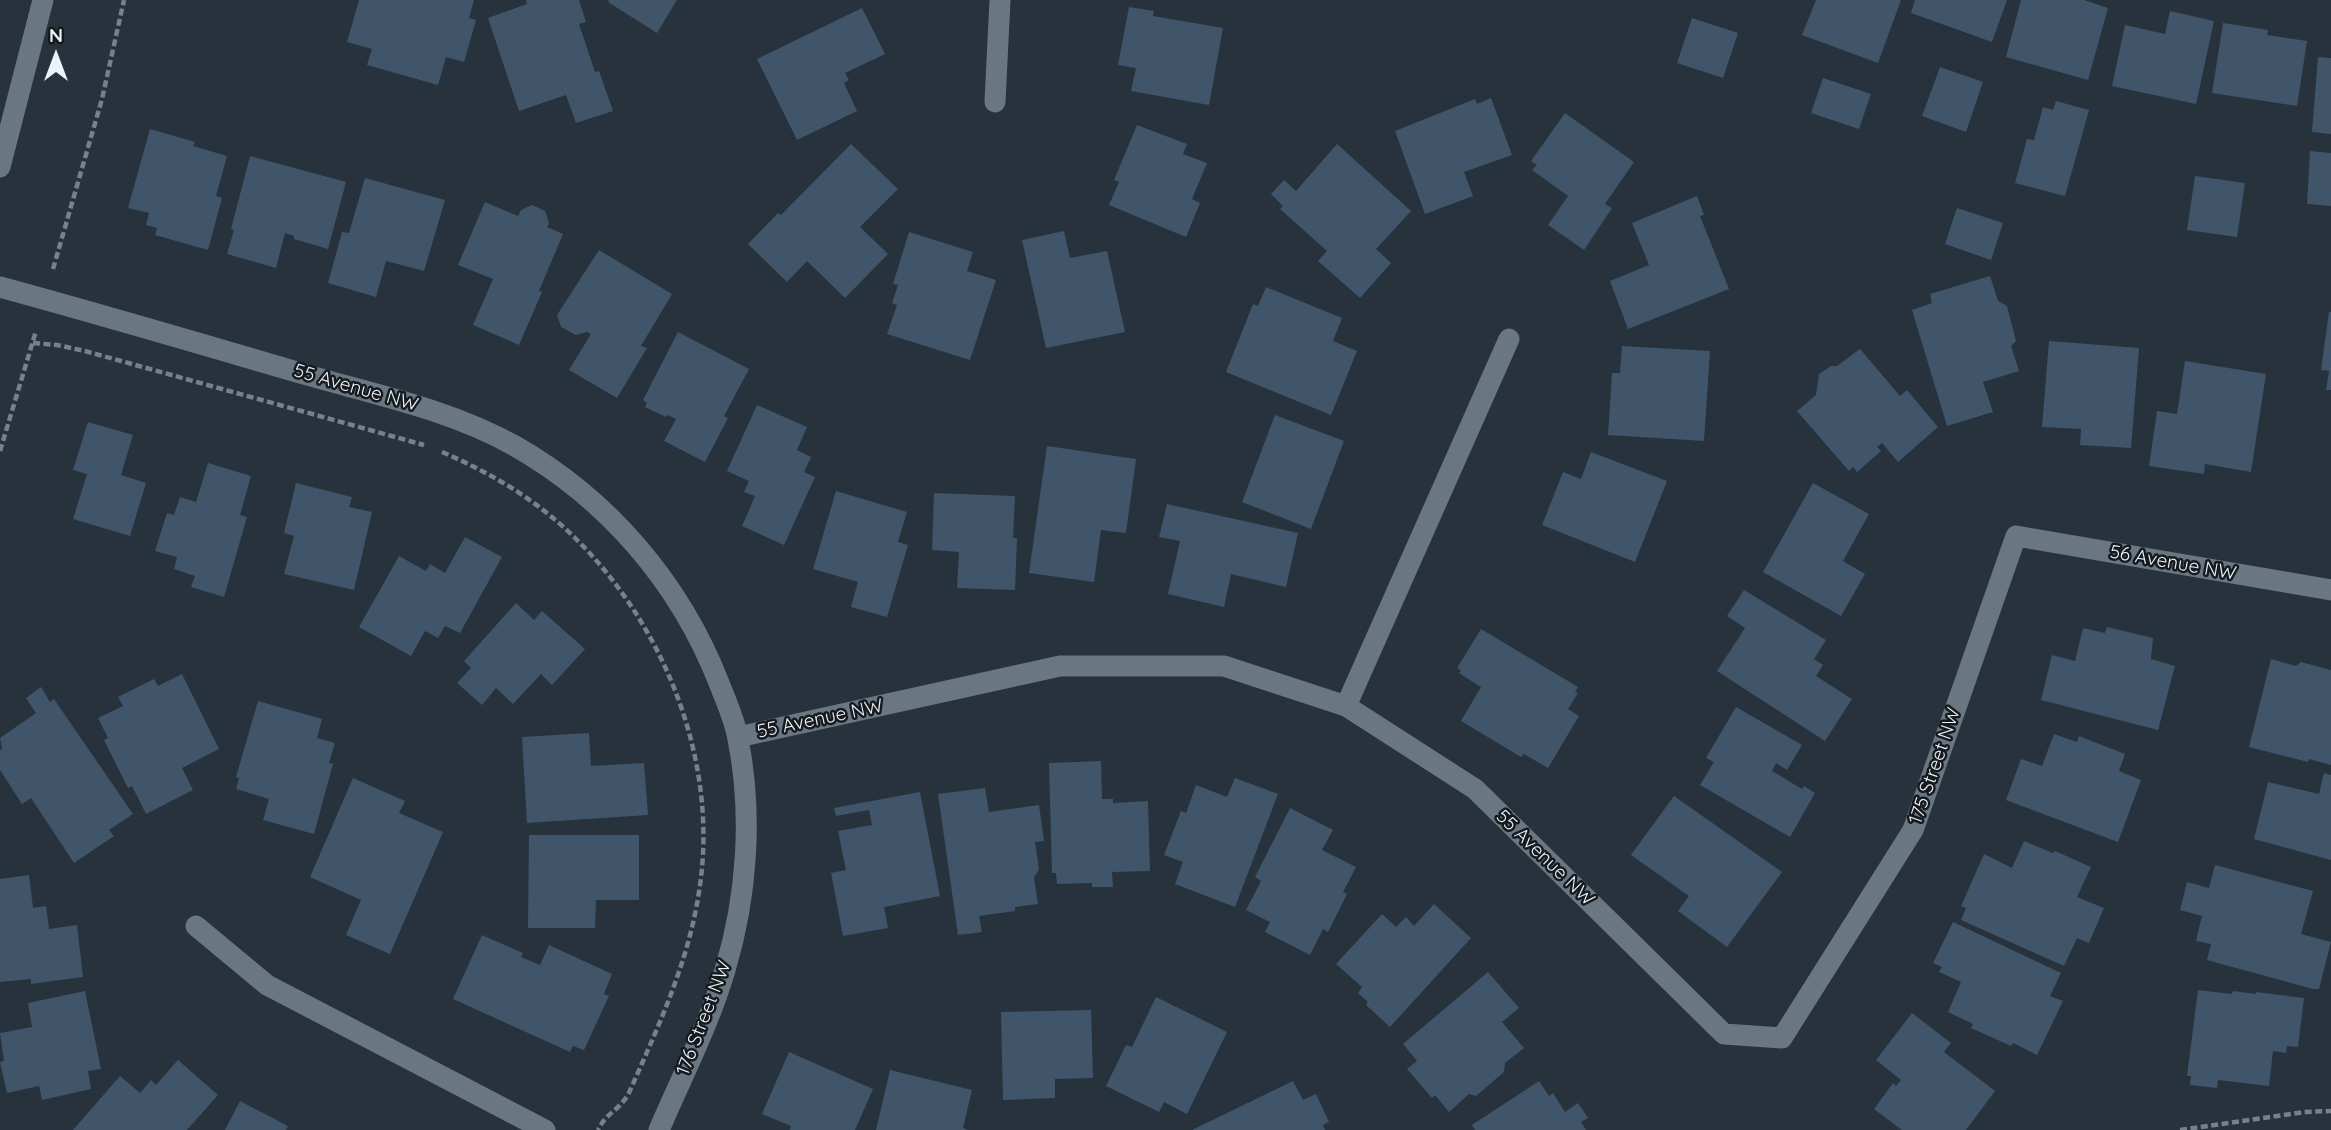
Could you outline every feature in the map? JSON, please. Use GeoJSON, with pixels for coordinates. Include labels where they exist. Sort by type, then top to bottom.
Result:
{"type":"FeatureCollection","features":[{"type":"Feature","properties":{"kind":"street"},"geometry":{"type":"LineString","coordinates":[[0,167],[43,0]]}},
{"type":"Feature","properties":{"kind":"street"},"geometry":{"type":"LineString","coordinates":[[995,102],[1000,0]]}},
{"type":"Feature","properties":{"kind":"street","name":"55 Avenue NW"},"geometry":{"type":"LineString","coordinates":[[0,287],[437,412],[512,444],[558,472],[598,504],[649,559],[682,607],[708,653],[738,737],[1060,666],[1224,666],[1346,706],[1475,789],[1724,1034]]}},
{"type":"Feature","properties":{"kind":"street"},"geometry":{"type":"LineString","coordinates":[[1346,706],[1509,339]]}},
{"type":"Feature","properties":{"kind":"street","name":"56 Avenue NW"},"geometry":{"type":"LineString","coordinates":[[2016,536],[2331,590]]}},
{"type":"Feature","properties":{"kind":"street","name":"175 Street NW"},"geometry":{"type":"LineString","coordinates":[[1724,1034],[1782,1038],[1913,830],[2016,536]]}},
{"type":"Feature","properties":{"kind":"street","name":"176 Street NW"},"geometry":{"type":"LineString","coordinates":[[659,1130],[717,992],[735,930],[744,873],[746,813],[738,737]]}},
{"type":"Feature","properties":{"kind":"street"},"geometry":{"type":"LineString","coordinates":[[196,926],[267,985],[545,1130]]}},
{"type":"Feature","properties":{"kind":"path"},"geometry":{"type":"LineString","coordinates":[[56,260],[102,99],[124,0]]}},
{"type":"Feature","properties":{"kind":"path"},"geometry":{"type":"LineString","coordinates":[[0,451],[33,343],[57,345],[434,448],[500,480],[540,507],[575,537],[609,573],[631,604],[658,652],[680,704],[693,747],[704,839],[698,903],[674,991],[628,1096],[622,1104],[604,1116],[598,1130]]}},
{"type":"Feature","properties":{"kind":"path"},"geometry":{"type":"LineString","coordinates":[[2180,1130],[2304,1112],[2331,1111]]}},
{"type":"Feature","properties":{"kind":"building"},"geometry":{"type":"Polygon","coordinates":[[[359,0],[474,0],[469,18],[476,20],[464,62],[446,57],[438,85],[367,65],[372,49],[347,42],[359,0]]]}},
{"type":"Feature","properties":{"kind":"building"},"geometry":{"type":"Polygon","coordinates":[[[526,0],[579,0],[586,22],[579,24],[595,72],[599,71],[613,111],[576,123],[566,95],[519,111],[488,18],[527,4],[526,0]]]}},
{"type":"Feature","properties":{"kind":"building"},"geometry":{"type":"Polygon","coordinates":[[[677,0],[657,33],[608,2],[677,0]]]}},
{"type":"Feature","properties":{"kind":"building"},"geometry":{"type":"Polygon","coordinates":[[[1816,0],[1901,0],[1878,63],[1802,35],[1816,0]]]}},
{"type":"Feature","properties":{"kind":"building"},"geometry":{"type":"Polygon","coordinates":[[[1915,0],[2007,0],[1992,42],[1911,13],[1915,0]]]}},
{"type":"Feature","properties":{"kind":"building"},"geometry":{"type":"Polygon","coordinates":[[[2021,0],[2084,0],[2108,8],[2088,80],[2006,57],[2021,0]]]}},
{"type":"Feature","properties":{"kind":"building"},"geometry":{"type":"Polygon","coordinates":[[[1129,7],[1154,11],[1153,16],[1223,28],[1209,105],[1131,91],[1136,68],[1118,65],[1129,7]]]}},
{"type":"Feature","properties":{"kind":"building"},"geometry":{"type":"Polygon","coordinates":[[[862,8],[885,54],[845,73],[849,80],[844,83],[857,111],[797,140],[757,59],[862,8]]]}},
{"type":"Feature","properties":{"kind":"building"},"geometry":{"type":"Polygon","coordinates":[[[2170,11],[2214,21],[2196,104],[2112,86],[2125,25],[2165,34],[2170,11]]]}},
{"type":"Feature","properties":{"kind":"building"},"geometry":{"type":"Polygon","coordinates":[[[1692,18],[1738,33],[1723,78],[1677,63],[1692,18]]]}},
{"type":"Feature","properties":{"kind":"building"},"geometry":{"type":"Polygon","coordinates":[[[2223,23],[2268,30],[2267,35],[2307,41],[2297,106],[2212,93],[2223,23]]]}},
{"type":"Feature","properties":{"kind":"building"},"geometry":{"type":"Polygon","coordinates":[[[2318,57],[2331,58],[2331,134],[2312,132],[2318,57]]]}},
{"type":"Feature","properties":{"kind":"building"},"geometry":{"type":"Polygon","coordinates":[[[1940,67],[1983,82],[1966,132],[1922,116],[1940,67]]]}},
{"type":"Feature","properties":{"kind":"building"},"geometry":{"type":"Polygon","coordinates":[[[1823,78],[1871,94],[1859,129],[1811,113],[1823,78]]]}},
{"type":"Feature","properties":{"kind":"building"},"geometry":{"type":"Polygon","coordinates":[[[1491,98],[1512,155],[1464,172],[1473,196],[1425,214],[1395,131],[1475,99],[1477,104],[1491,98]]]}},
{"type":"Feature","properties":{"kind":"building"},"geometry":{"type":"Polygon","coordinates":[[[2056,101],[2089,110],[2065,196],[2015,183],[2027,139],[2034,140],[2043,107],[2053,110],[2056,101]]]}},
{"type":"Feature","properties":{"kind":"building"},"geometry":{"type":"Polygon","coordinates":[[[1565,113],[1634,162],[1605,204],[1612,208],[1584,250],[1548,225],[1568,196],[1532,170],[1537,165],[1531,161],[1565,113]]]}},
{"type":"Feature","properties":{"kind":"building"},"geometry":{"type":"Polygon","coordinates":[[[1137,125],[1187,144],[1183,154],[1207,163],[1192,199],[1200,203],[1186,237],[1109,205],[1119,182],[1114,180],[1137,125]]]}},
{"type":"Feature","properties":{"kind":"building"},"geometry":{"type":"Polygon","coordinates":[[[150,129],[195,142],[193,146],[227,156],[216,196],[222,198],[208,250],[155,235],[157,228],[146,225],[149,213],[128,208],[150,129]]]}},
{"type":"Feature","properties":{"kind":"building"},"geometry":{"type":"Polygon","coordinates":[[[851,144],[898,189],[860,227],[888,254],[845,298],[807,261],[787,282],[748,244],[778,213],[781,215],[851,144]]]}},
{"type":"Feature","properties":{"kind":"building"},"geometry":{"type":"Polygon","coordinates":[[[1337,144],[1411,211],[1376,249],[1391,263],[1360,298],[1318,261],[1327,251],[1280,209],[1283,206],[1271,194],[1284,180],[1296,191],[1337,144]]]}},
{"type":"Feature","properties":{"kind":"building"},"geometry":{"type":"Polygon","coordinates":[[[2310,151],[2331,153],[2331,206],[2307,204],[2310,151]]]}},
{"type":"Feature","properties":{"kind":"building"},"geometry":{"type":"Polygon","coordinates":[[[250,156],[346,182],[328,249],[294,239],[294,236],[285,233],[276,268],[227,254],[250,156]]]}},
{"type":"Feature","properties":{"kind":"building"},"geometry":{"type":"Polygon","coordinates":[[[2195,176],[2245,183],[2237,237],[2187,230],[2195,176]]]}},
{"type":"Feature","properties":{"kind":"building"},"geometry":{"type":"Polygon","coordinates":[[[365,178],[445,200],[424,271],[386,261],[376,297],[328,283],[342,232],[349,233],[365,178]]]}},
{"type":"Feature","properties":{"kind":"building"},"geometry":{"type":"Polygon","coordinates":[[[1697,196],[1704,215],[1700,216],[1729,289],[1628,329],[1610,281],[1649,265],[1632,223],[1697,196]]]}},
{"type":"Feature","properties":{"kind":"building"},"geometry":{"type":"Polygon","coordinates":[[[485,202],[518,216],[521,210],[532,205],[545,211],[549,223],[547,227],[563,234],[519,345],[473,325],[493,279],[458,265],[485,202]]]}},
{"type":"Feature","properties":{"kind":"building"},"geometry":{"type":"Polygon","coordinates":[[[1957,208],[2003,223],[1991,260],[1945,244],[1957,208]]]}},
{"type":"Feature","properties":{"kind":"building"},"geometry":{"type":"Polygon","coordinates":[[[1064,231],[1070,258],[1107,251],[1125,332],[1046,348],[1022,240],[1064,231]]]}},
{"type":"Feature","properties":{"kind":"building"},"geometry":{"type":"Polygon","coordinates":[[[909,232],[973,252],[967,271],[996,280],[970,360],[887,334],[897,305],[892,303],[898,285],[893,284],[909,232]]]}},
{"type":"Feature","properties":{"kind":"building"},"geometry":{"type":"Polygon","coordinates":[[[599,250],[672,294],[641,346],[647,348],[617,398],[569,370],[591,334],[587,332],[576,335],[561,327],[557,315],[599,250]]]}},
{"type":"Feature","properties":{"kind":"building"},"geometry":{"type":"Polygon","coordinates":[[[1990,276],[1998,301],[2007,306],[2016,341],[2011,346],[2019,371],[1983,382],[1993,412],[1947,426],[1912,310],[1932,303],[1930,294],[1990,276]]]}},
{"type":"Feature","properties":{"kind":"building"},"geometry":{"type":"Polygon","coordinates":[[[1266,287],[1342,318],[1333,341],[1357,351],[1331,415],[1226,372],[1253,304],[1258,306],[1266,287]]]}},
{"type":"Feature","properties":{"kind":"building"},"geometry":{"type":"Polygon","coordinates":[[[2329,312],[2331,390],[2326,390],[2329,371],[2321,370],[2329,312]]]}},
{"type":"Feature","properties":{"kind":"building"},"geometry":{"type":"Polygon","coordinates":[[[678,332],[749,369],[724,416],[728,418],[705,462],[664,441],[676,419],[645,407],[647,403],[643,400],[678,332]]]}},
{"type":"Feature","properties":{"kind":"building"},"geometry":{"type":"Polygon","coordinates":[[[2049,341],[2139,348],[2131,448],[2080,445],[2081,429],[2042,427],[2049,341]]]}},
{"type":"Feature","properties":{"kind":"building"},"geometry":{"type":"Polygon","coordinates":[[[1622,346],[1710,351],[1704,441],[1608,435],[1612,373],[1620,373],[1622,346]]]}},
{"type":"Feature","properties":{"kind":"building"},"geometry":{"type":"Polygon","coordinates":[[[1860,349],[1900,396],[1907,390],[1938,427],[1898,462],[1882,443],[1877,447],[1881,451],[1857,472],[1853,467],[1849,471],[1797,411],[1816,395],[1819,374],[1831,366],[1837,366],[1860,349]]]}},
{"type":"Feature","properties":{"kind":"building"},"geometry":{"type":"Polygon","coordinates":[[[2185,361],[2266,374],[2251,472],[2205,464],[2204,474],[2149,466],[2157,411],[2177,414],[2185,361]]]}},
{"type":"Feature","properties":{"kind":"building"},"geometry":{"type":"Polygon","coordinates":[[[757,405],[807,427],[797,450],[811,457],[804,472],[815,477],[784,545],[742,526],[755,496],[744,492],[749,481],[727,471],[757,405]]]}},
{"type":"Feature","properties":{"kind":"building"},"geometry":{"type":"Polygon","coordinates":[[[1275,415],[1344,441],[1311,529],[1242,502],[1275,415]]]}},
{"type":"Feature","properties":{"kind":"building"},"geometry":{"type":"Polygon","coordinates":[[[88,422],[133,435],[121,475],[146,483],[130,536],[73,519],[87,474],[73,470],[88,422]]]}},
{"type":"Feature","properties":{"kind":"building"},"geometry":{"type":"Polygon","coordinates":[[[1047,446],[1136,459],[1126,533],[1101,530],[1094,582],[1029,573],[1047,446]]]}},
{"type":"Feature","properties":{"kind":"building"},"geometry":{"type":"Polygon","coordinates":[[[1591,452],[1667,481],[1635,562],[1542,525],[1563,472],[1581,479],[1591,452]]]}},
{"type":"Feature","properties":{"kind":"building"},"geometry":{"type":"Polygon","coordinates":[[[208,463],[251,476],[240,515],[247,517],[224,597],[191,587],[195,576],[174,569],[177,557],[155,551],[167,513],[174,515],[180,497],[196,502],[208,463]]]}},
{"type":"Feature","properties":{"kind":"building"},"geometry":{"type":"Polygon","coordinates":[[[296,483],[352,497],[349,507],[372,512],[354,590],[284,574],[294,536],[284,533],[296,483]]]}},
{"type":"Feature","properties":{"kind":"building"},"geometry":{"type":"Polygon","coordinates":[[[1813,483],[1869,514],[1843,561],[1865,574],[1841,616],[1763,572],[1813,483]]]}},
{"type":"Feature","properties":{"kind":"building"},"geometry":{"type":"Polygon","coordinates":[[[836,491],[907,512],[898,542],[908,545],[887,617],[851,607],[858,582],[813,569],[836,491]]]}},
{"type":"Feature","properties":{"kind":"building"},"geometry":{"type":"Polygon","coordinates":[[[934,493],[1015,496],[1015,590],[957,588],[959,552],[932,550],[934,493]]]}},
{"type":"Feature","properties":{"kind":"building"},"geometry":{"type":"Polygon","coordinates":[[[1167,504],[1298,533],[1286,587],[1231,574],[1224,607],[1168,594],[1180,541],[1159,537],[1167,504]]]}},
{"type":"Feature","properties":{"kind":"building"},"geometry":{"type":"Polygon","coordinates":[[[465,537],[502,557],[460,633],[445,626],[438,638],[425,631],[411,656],[359,627],[399,556],[426,571],[430,564],[445,573],[465,537]]]}},
{"type":"Feature","properties":{"kind":"building"},"geometry":{"type":"Polygon","coordinates":[[[1744,590],[1826,640],[1814,659],[1823,665],[1816,676],[1852,699],[1825,741],[1717,671],[1745,628],[1727,616],[1744,590]]]}},
{"type":"Feature","properties":{"kind":"building"},"geometry":{"type":"Polygon","coordinates":[[[516,603],[534,620],[542,611],[585,649],[552,685],[541,674],[513,704],[496,688],[482,705],[457,683],[471,668],[464,661],[516,603]]]}},
{"type":"Feature","properties":{"kind":"building"},"geometry":{"type":"Polygon","coordinates":[[[2107,627],[2153,638],[2151,659],[2175,666],[2158,730],[2041,700],[2052,655],[2075,661],[2083,628],[2105,633],[2107,627]]]}},
{"type":"Feature","properties":{"kind":"building"},"geometry":{"type":"Polygon","coordinates":[[[1481,629],[1578,687],[1575,692],[1578,693],[1568,709],[1579,716],[1548,768],[1524,754],[1521,757],[1461,721],[1481,687],[1459,673],[1461,671],[1457,668],[1481,629]]]}},
{"type":"Feature","properties":{"kind":"building"},"geometry":{"type":"Polygon","coordinates":[[[2271,659],[2296,666],[2301,662],[2331,670],[2331,765],[2249,747],[2271,659]]]}},
{"type":"Feature","properties":{"kind":"building"},"geometry":{"type":"Polygon","coordinates":[[[182,674],[219,749],[182,768],[193,790],[146,814],[132,786],[128,788],[104,740],[108,738],[98,718],[123,706],[118,697],[154,679],[158,686],[182,674]]]}},
{"type":"Feature","properties":{"kind":"building"},"geometry":{"type":"Polygon","coordinates":[[[41,687],[50,702],[54,699],[133,814],[109,830],[114,836],[74,863],[31,798],[22,804],[0,770],[0,738],[36,713],[26,698],[41,687]]]}},
{"type":"Feature","properties":{"kind":"building"},"geometry":{"type":"Polygon","coordinates":[[[258,701],[322,719],[317,738],[335,743],[329,763],[333,764],[314,834],[263,820],[269,799],[236,789],[239,778],[236,777],[258,701]]]}},
{"type":"Feature","properties":{"kind":"building"},"geometry":{"type":"Polygon","coordinates":[[[1736,707],[1802,745],[1787,770],[1776,763],[1772,771],[1802,789],[1804,786],[1815,793],[1790,837],[1700,785],[1714,762],[1706,758],[1736,707]]]}},
{"type":"Feature","properties":{"kind":"building"},"geometry":{"type":"Polygon","coordinates":[[[589,733],[591,766],[644,763],[648,815],[527,823],[522,737],[589,733]]]}},
{"type":"Feature","properties":{"kind":"building"},"geometry":{"type":"Polygon","coordinates":[[[2054,734],[2077,742],[2079,736],[2125,754],[2119,771],[2141,780],[2118,842],[2006,800],[2021,759],[2042,766],[2054,734]]]}},
{"type":"Feature","properties":{"kind":"building"},"geometry":{"type":"Polygon","coordinates":[[[1101,761],[1102,799],[1113,799],[1113,803],[1148,801],[1150,871],[1112,872],[1113,887],[1092,887],[1092,883],[1057,884],[1056,873],[1052,873],[1049,763],[1101,761]]]}},
{"type":"Feature","properties":{"kind":"building"},"geometry":{"type":"Polygon","coordinates":[[[2324,773],[2331,775],[2331,860],[2254,839],[2268,782],[2319,794],[2324,773]]]}},
{"type":"Feature","properties":{"kind":"building"},"geometry":{"type":"Polygon","coordinates":[[[353,778],[405,801],[399,813],[443,832],[390,954],[346,935],[361,900],[310,877],[353,778]]]}},
{"type":"Feature","properties":{"kind":"building"},"geometry":{"type":"Polygon","coordinates":[[[1235,778],[1278,794],[1235,907],[1175,884],[1183,862],[1164,855],[1181,811],[1186,813],[1196,785],[1227,797],[1235,778]]]}},
{"type":"Feature","properties":{"kind":"building"},"geometry":{"type":"Polygon","coordinates":[[[985,788],[989,812],[1039,805],[1044,841],[1035,842],[1039,869],[1034,878],[1038,904],[1015,907],[1015,911],[979,916],[982,932],[958,935],[938,794],[985,788]]]}},
{"type":"Feature","properties":{"kind":"building"},"geometry":{"type":"Polygon","coordinates":[[[920,792],[940,896],[884,907],[888,928],[843,936],[831,873],[846,870],[838,831],[872,825],[869,810],[836,816],[834,808],[920,792]]]}},
{"type":"Feature","properties":{"kind":"building"},"geometry":{"type":"Polygon","coordinates":[[[1674,796],[1782,872],[1727,947],[1678,911],[1689,896],[1631,855],[1674,796]]]}},
{"type":"Feature","properties":{"kind":"building"},"geometry":{"type":"Polygon","coordinates":[[[1290,808],[1333,830],[1322,850],[1356,867],[1343,892],[1347,894],[1328,932],[1323,929],[1310,955],[1265,932],[1270,922],[1246,910],[1261,881],[1255,877],[1290,808]]]}},
{"type":"Feature","properties":{"kind":"building"},"geometry":{"type":"Polygon","coordinates":[[[529,835],[639,835],[639,900],[596,900],[595,928],[528,928],[529,835]]]}},
{"type":"Feature","properties":{"kind":"building"},"geometry":{"type":"Polygon","coordinates":[[[2024,841],[2091,867],[2077,897],[2104,908],[2089,943],[2077,938],[2064,966],[1961,920],[1966,908],[1961,906],[1984,854],[2012,868],[2024,841]]]}},
{"type":"Feature","properties":{"kind":"building"},"geometry":{"type":"Polygon","coordinates":[[[2215,865],[2313,891],[2301,934],[2331,942],[2319,989],[2207,960],[2211,944],[2196,941],[2202,916],[2180,910],[2187,882],[2209,888],[2215,865]]]}},
{"type":"Feature","properties":{"kind":"building"},"geometry":{"type":"Polygon","coordinates":[[[29,875],[33,908],[46,906],[49,929],[77,925],[83,977],[31,984],[31,979],[0,982],[0,879],[29,875]]]}},
{"type":"Feature","properties":{"kind":"building"},"geometry":{"type":"Polygon","coordinates":[[[1434,904],[1471,938],[1390,1027],[1366,1005],[1368,1002],[1358,993],[1362,987],[1336,964],[1382,914],[1396,927],[1406,917],[1414,926],[1434,904]]]}},
{"type":"Feature","properties":{"kind":"building"},"geometry":{"type":"Polygon","coordinates":[[[1953,922],[2061,973],[2050,996],[2063,1001],[2037,1055],[1971,1028],[1973,1024],[1948,1012],[1961,982],[1939,972],[1942,967],[1933,963],[1953,922]]]}},
{"type":"Feature","properties":{"kind":"building"},"geometry":{"type":"Polygon","coordinates":[[[482,935],[523,953],[521,957],[540,965],[549,945],[612,974],[604,994],[609,996],[584,1050],[573,1046],[570,1052],[453,999],[482,935]]]}},
{"type":"Feature","properties":{"kind":"building"},"geometry":{"type":"Polygon","coordinates":[[[1488,972],[1519,1008],[1502,1022],[1524,1048],[1505,1063],[1504,1072],[1476,1096],[1469,1094],[1449,1112],[1435,1095],[1432,1098],[1407,1069],[1417,1061],[1403,1044],[1488,972]]]}},
{"type":"Feature","properties":{"kind":"building"},"geometry":{"type":"Polygon","coordinates":[[[2198,990],[2232,994],[2233,991],[2256,992],[2304,998],[2298,1047],[2287,1046],[2286,1053],[2273,1051],[2269,1086],[2218,1080],[2217,1088],[2190,1085],[2191,1076],[2187,1076],[2198,990]]]}},
{"type":"Feature","properties":{"kind":"building"},"geometry":{"type":"Polygon","coordinates":[[[85,991],[101,1069],[88,1071],[91,1089],[42,1100],[39,1086],[7,1093],[0,1062],[4,1061],[0,1033],[32,1027],[28,1003],[85,991]]]}},
{"type":"Feature","properties":{"kind":"building"},"geometry":{"type":"Polygon","coordinates":[[[1156,997],[1227,1032],[1187,1114],[1164,1102],[1159,1112],[1106,1086],[1126,1045],[1132,1047],[1156,997]]]}},
{"type":"Feature","properties":{"kind":"building"},"geometry":{"type":"Polygon","coordinates":[[[1091,1010],[1093,1078],[1055,1079],[1055,1098],[1003,1100],[1001,1012],[1091,1010]]]}},
{"type":"Feature","properties":{"kind":"building"},"geometry":{"type":"Polygon","coordinates":[[[1912,1013],[1951,1043],[1944,1052],[1995,1091],[1966,1130],[1902,1130],[1874,1109],[1893,1083],[1896,1086],[1901,1080],[1876,1060],[1912,1013]]]}},
{"type":"Feature","properties":{"kind":"building"},"geometry":{"type":"Polygon","coordinates":[[[789,1052],[873,1089],[855,1130],[790,1130],[791,1126],[762,1114],[789,1052]]]}},
{"type":"Feature","properties":{"kind":"building"},"geometry":{"type":"Polygon","coordinates":[[[178,1060],[218,1095],[187,1130],[73,1130],[120,1076],[140,1093],[151,1080],[156,1085],[178,1060]]]}},
{"type":"Feature","properties":{"kind":"building"},"geometry":{"type":"Polygon","coordinates":[[[890,1070],[972,1090],[963,1128],[968,1130],[876,1130],[890,1070]]]}},
{"type":"Feature","properties":{"kind":"building"},"geometry":{"type":"Polygon","coordinates":[[[1293,1081],[1303,1100],[1316,1094],[1329,1122],[1323,1125],[1325,1130],[1192,1130],[1293,1081]]]}},
{"type":"Feature","properties":{"kind":"building"},"geometry":{"type":"Polygon","coordinates":[[[1539,1081],[1549,1096],[1553,1093],[1565,1112],[1578,1103],[1588,1118],[1581,1122],[1586,1130],[1475,1130],[1472,1125],[1539,1081]]]}},
{"type":"Feature","properties":{"kind":"building"},"geometry":{"type":"Polygon","coordinates":[[[240,1101],[288,1126],[286,1130],[225,1130],[240,1101]]]}}]}
